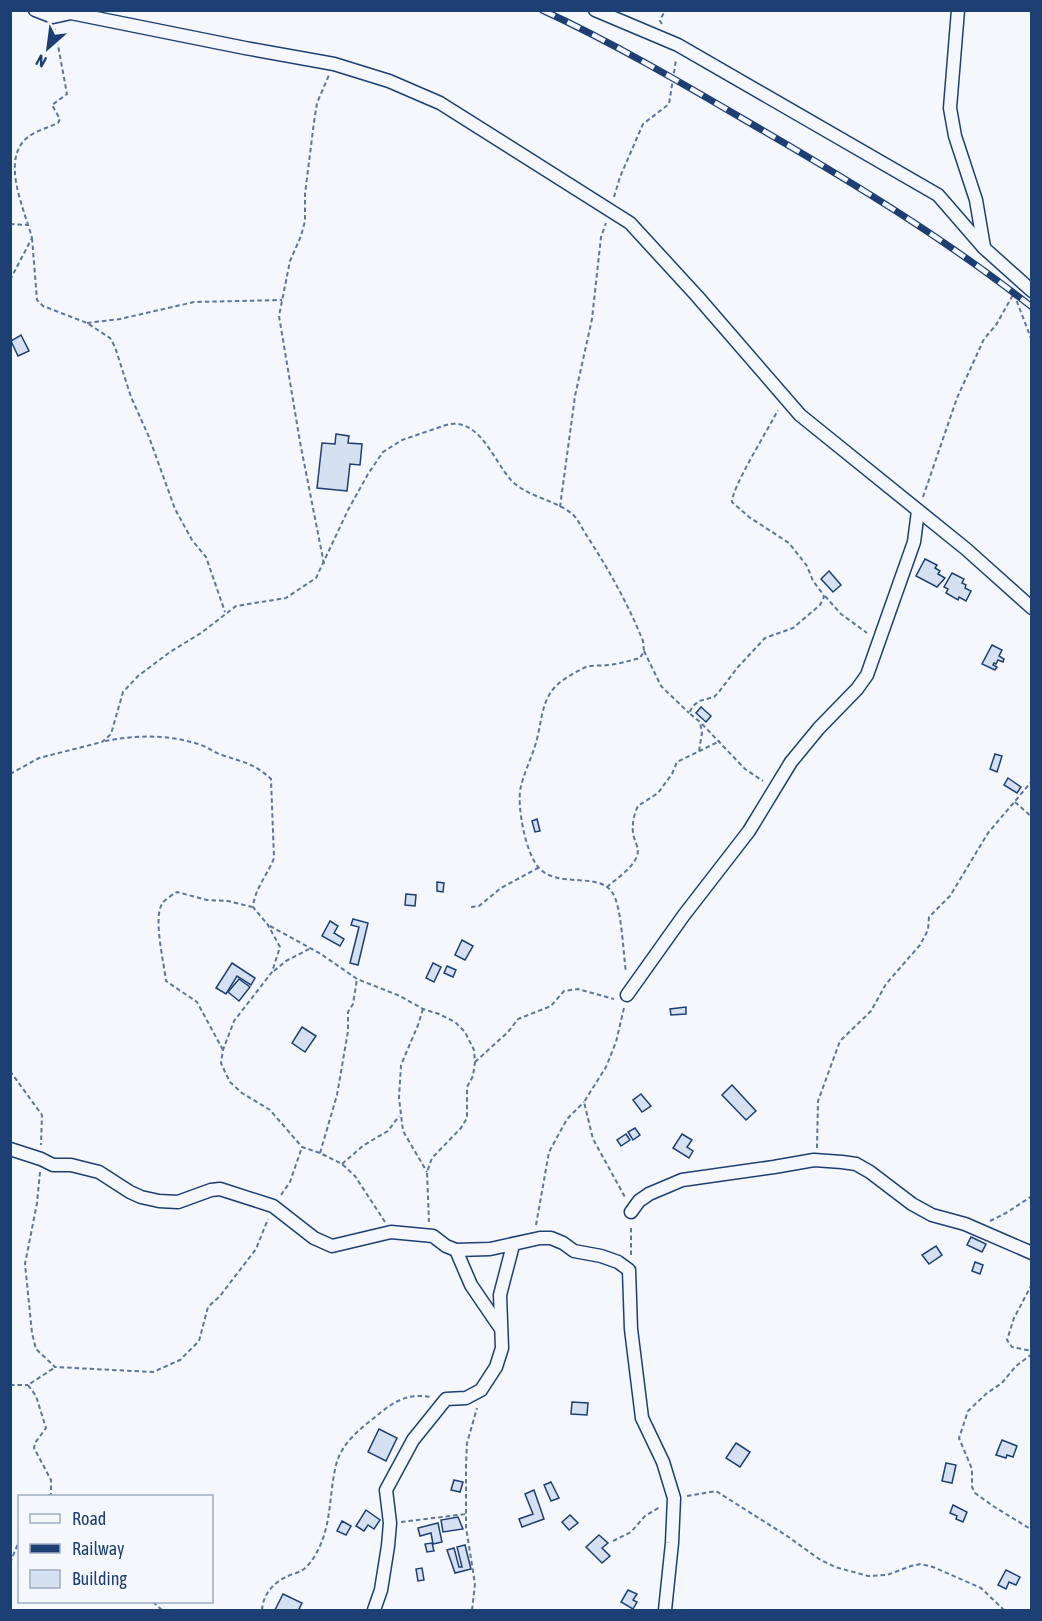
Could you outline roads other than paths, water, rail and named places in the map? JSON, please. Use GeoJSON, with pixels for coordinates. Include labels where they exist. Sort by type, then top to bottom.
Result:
{"type":"FeatureCollection","features":[{"type":"Feature","properties":{"kind":"street"},"geometry":{"type":"LineString","coordinates":[[35,10],[53,17],[70,13],[334,64],[388,81],[440,103],[630,223],[785,398],[826,437],[966,549],[1032,608]]}},
{"type":"Feature","properties":{"kind":"street"},"geometry":{"type":"LineString","coordinates":[[595,10],[678,45],[938,195],[984,248],[1032,291]]}},
{"type":"Feature","properties":{"kind":"street"},"geometry":{"type":"LineString","coordinates":[[958,10],[950,108],[955,136],[976,200],[984,248]]}},
{"type":"Feature","properties":{"kind":"street"},"geometry":{"type":"LineString","coordinates":[[626,999],[684,915],[749,831],[791,762],[867,675],[914,542],[918,512]]}},
{"type":"Feature","properties":{"kind":"street"},"geometry":{"type":"LineString","coordinates":[[10,1149],[53,1165],[71,1165],[99,1172],[130,1192],[159,1201],[178,1202],[211,1190],[220,1190],[273,1206],[320,1243],[332,1246],[392,1232],[433,1236],[456,1250],[490,1249],[540,1238],[551,1238],[574,1251],[618,1262],[629,1270],[631,1329],[642,1418],[663,1462],[674,1498],[665,1611]]}},
{"type":"Feature","properties":{"kind":"street"},"geometry":{"type":"LineString","coordinates":[[631,1212],[649,1194],[682,1180],[814,1160],[856,1164],[932,1215],[974,1228],[1032,1253]]}},
{"type":"Feature","properties":{"kind":"street"},"geometry":{"type":"LineString","coordinates":[[374,1611],[381,1590],[390,1523],[386,1490],[413,1440],[446,1399],[466,1398],[481,1390],[496,1367],[502,1348],[500,1295],[513,1245]]}},
{"type":"Feature","properties":{"kind":"street"},"geometry":{"type":"LineString","coordinates":[[456,1250],[471,1285],[500,1327]]}},
{"type":"Feature","properties":{"kind":"railway"},"geometry":{"type":"LineString","coordinates":[[542,10],[654,67],[831,171],[934,236],[1032,307]]}}]}
